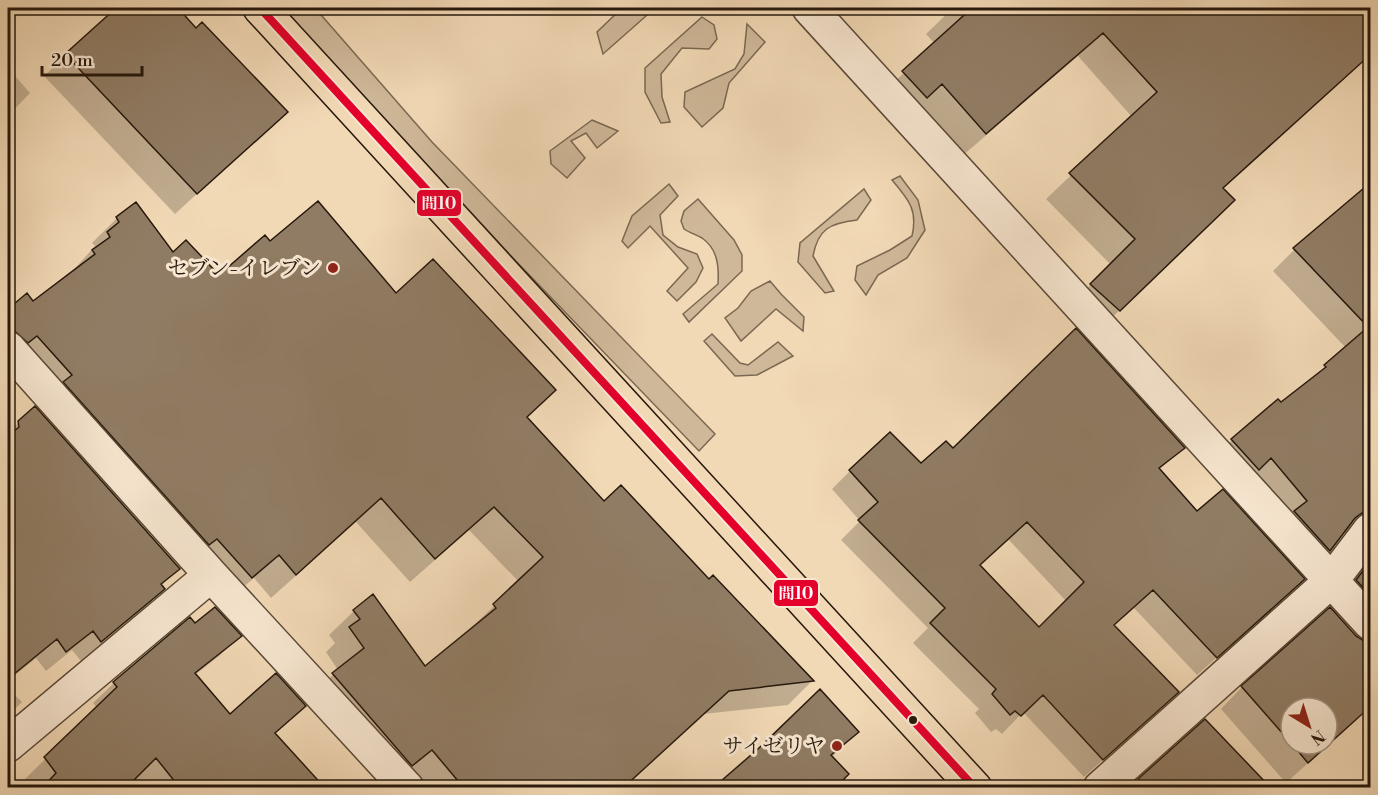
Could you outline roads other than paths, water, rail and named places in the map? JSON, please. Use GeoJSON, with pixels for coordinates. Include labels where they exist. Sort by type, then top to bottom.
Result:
{"type":"FeatureCollection","features":[{"type":"Feature","properties":{"kind":"highway"},"geometry":{"type":"LineString","coordinates":[[260,8],[975,788]]}},
{"type":"Feature","properties":{"kind":"street"},"geometry":{"type":"LineString","coordinates":[[809,8],[1371,623]]}},
{"type":"Feature","properties":{"kind":"street"},"geometry":{"type":"LineString","coordinates":[[8,348],[211,575],[407,788]]}},
{"type":"Feature","properties":{"kind":"street"},"geometry":{"type":"LineString","coordinates":[[1100,788],[1332,580],[1371,530]]}},
{"type":"Feature","properties":{"kind":"street"},"geometry":{"type":"LineString","coordinates":[[8,745],[211,575]]}},
{"type":"Feature","properties":{"kind":"place","name":"セブン-イレブン"},"geometry":{"type":"Point","coordinates":[333,268]}},
{"type":"Feature","properties":{"kind":"place","name":"サイゼリヤ"},"geometry":{"type":"Point","coordinates":[837,746]}}]}
